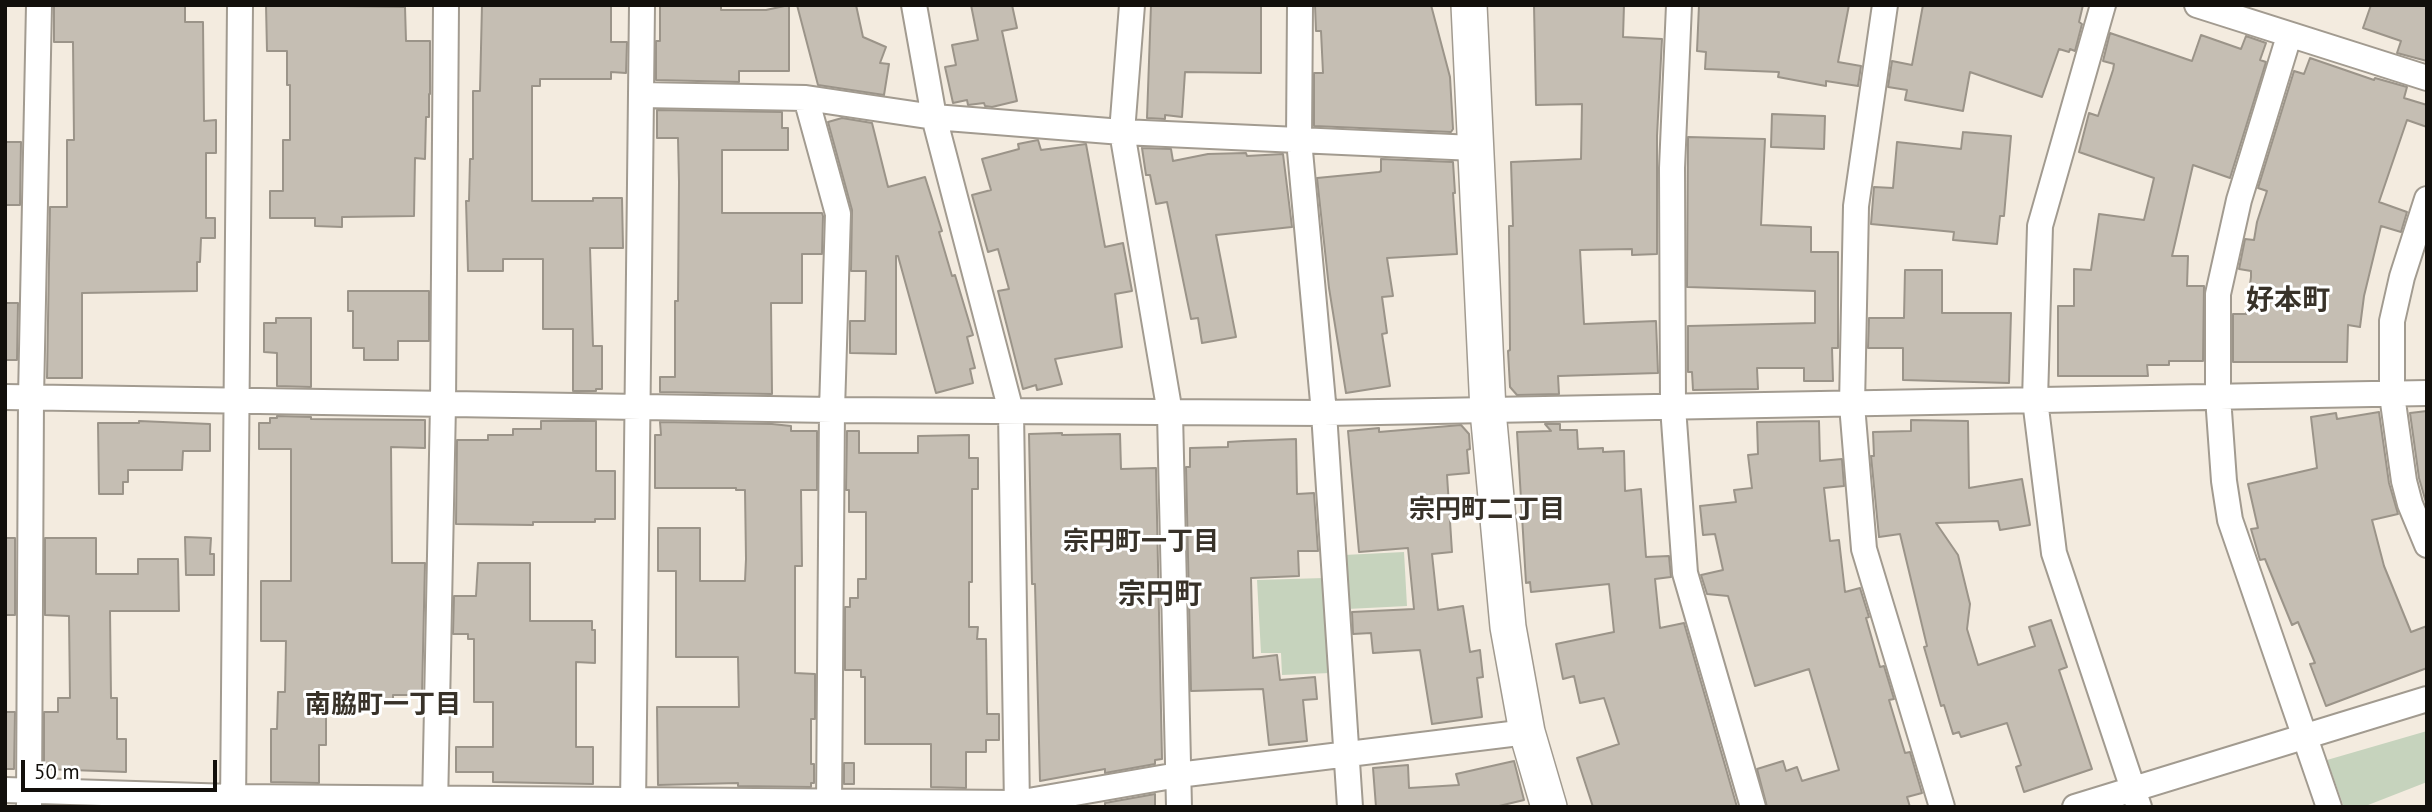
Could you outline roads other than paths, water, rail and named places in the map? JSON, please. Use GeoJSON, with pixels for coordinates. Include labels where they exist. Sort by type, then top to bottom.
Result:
{"type":"FeatureCollection","features":[{"type":"Feature","properties":{"kind":"street"},"geometry":{"type":"LineString","coordinates":[[39,5],[21,795],[233,802],[1017,805],[1178,775],[1527,732]]}},
{"type":"Feature","properties":{"kind":"street"},"geometry":{"type":"LineString","coordinates":[[233,802],[240,5]]}},
{"type":"Feature","properties":{"kind":"street"},"geometry":{"type":"LineString","coordinates":[[435,803],[443,404],[446,5]]}},
{"type":"Feature","properties":{"kind":"street"},"geometry":{"type":"LineString","coordinates":[[633,803],[642,5]]}},
{"type":"Feature","properties":{"kind":"street"},"geometry":{"type":"LineString","coordinates":[[914,5],[934,117],[1011,411],[1017,805]]}},
{"type":"Feature","properties":{"kind":"street"},"geometry":{"type":"LineString","coordinates":[[1132,5],[1122,132],[1171,413],[1178,807]]}},
{"type":"Feature","properties":{"kind":"street"},"geometry":{"type":"LineString","coordinates":[[1300,5],[1299,140],[1324,413],[1350,807]]}},
{"type":"Feature","properties":{"kind":"street"},"geometry":{"type":"LineString","coordinates":[[1469,5],[1488,411],[1508,627],[1527,732],[1549,807]]}},
{"type":"Feature","properties":{"kind":"street"},"geometry":{"type":"LineString","coordinates":[[1679,5],[1672,168],[1673,407],[1685,573],[1753,807]]}},
{"type":"Feature","properties":{"kind":"street"},"geometry":{"type":"LineString","coordinates":[[1885,5],[1856,206],[1852,405],[1864,549],[1942,807]]}},
{"type":"Feature","properties":{"kind":"street"},"geometry":{"type":"LineString","coordinates":[[2103,5],[2040,226],[2035,400],[2054,553],[2136,798]]}},
{"type":"Feature","properties":{"kind":"street"},"geometry":{"type":"LineString","coordinates":[[2197,5],[2427,78]]}},
{"type":"Feature","properties":{"kind":"street"},"geometry":{"type":"LineString","coordinates":[[2289,36],[2239,200],[2218,293],[2218,397],[2224,481],[2230,520],[2329,807]]}},
{"type":"Feature","properties":{"kind":"street"},"geometry":{"type":"LineString","coordinates":[[641,95],[806,98],[934,117],[1122,132],[1474,148]]}},
{"type":"Feature","properties":{"kind":"street"},"geometry":{"type":"LineString","coordinates":[[806,98],[838,214],[832,410],[829,804]]}},
{"type":"Feature","properties":{"kind":"street"},"geometry":{"type":"LineString","coordinates":[[2427,198],[2402,277],[2392,321],[2392,395],[2404,481],[2410,504],[2427,545]]}},
{"type":"Feature","properties":{"kind":"street"},"geometry":{"type":"LineString","coordinates":[[5,397],[832,410],[1324,413],[2427,393]]}},
{"type":"Feature","properties":{"kind":"street"},"geometry":{"type":"LineString","coordinates":[[2075,807],[2136,798],[2304,737],[2427,699]]}},
{"type":"Feature","properties":{"kind":"district","name":"好本町"},"geometry":{"type":"Point","coordinates":[2288,301]}},
{"type":"Feature","properties":{"kind":"district","name":"宗円町二丁目"},"geometry":{"type":"Point","coordinates":[1487,511]}},
{"type":"Feature","properties":{"kind":"district","name":"宗円町一丁目"},"geometry":{"type":"Point","coordinates":[1141,543]}},
{"type":"Feature","properties":{"kind":"district","name":"宗円町"},"geometry":{"type":"Point","coordinates":[1160,595]}},
{"type":"Feature","properties":{"kind":"district","name":"南脇町一丁目"},"geometry":{"type":"Point","coordinates":[383,706]}}]}
